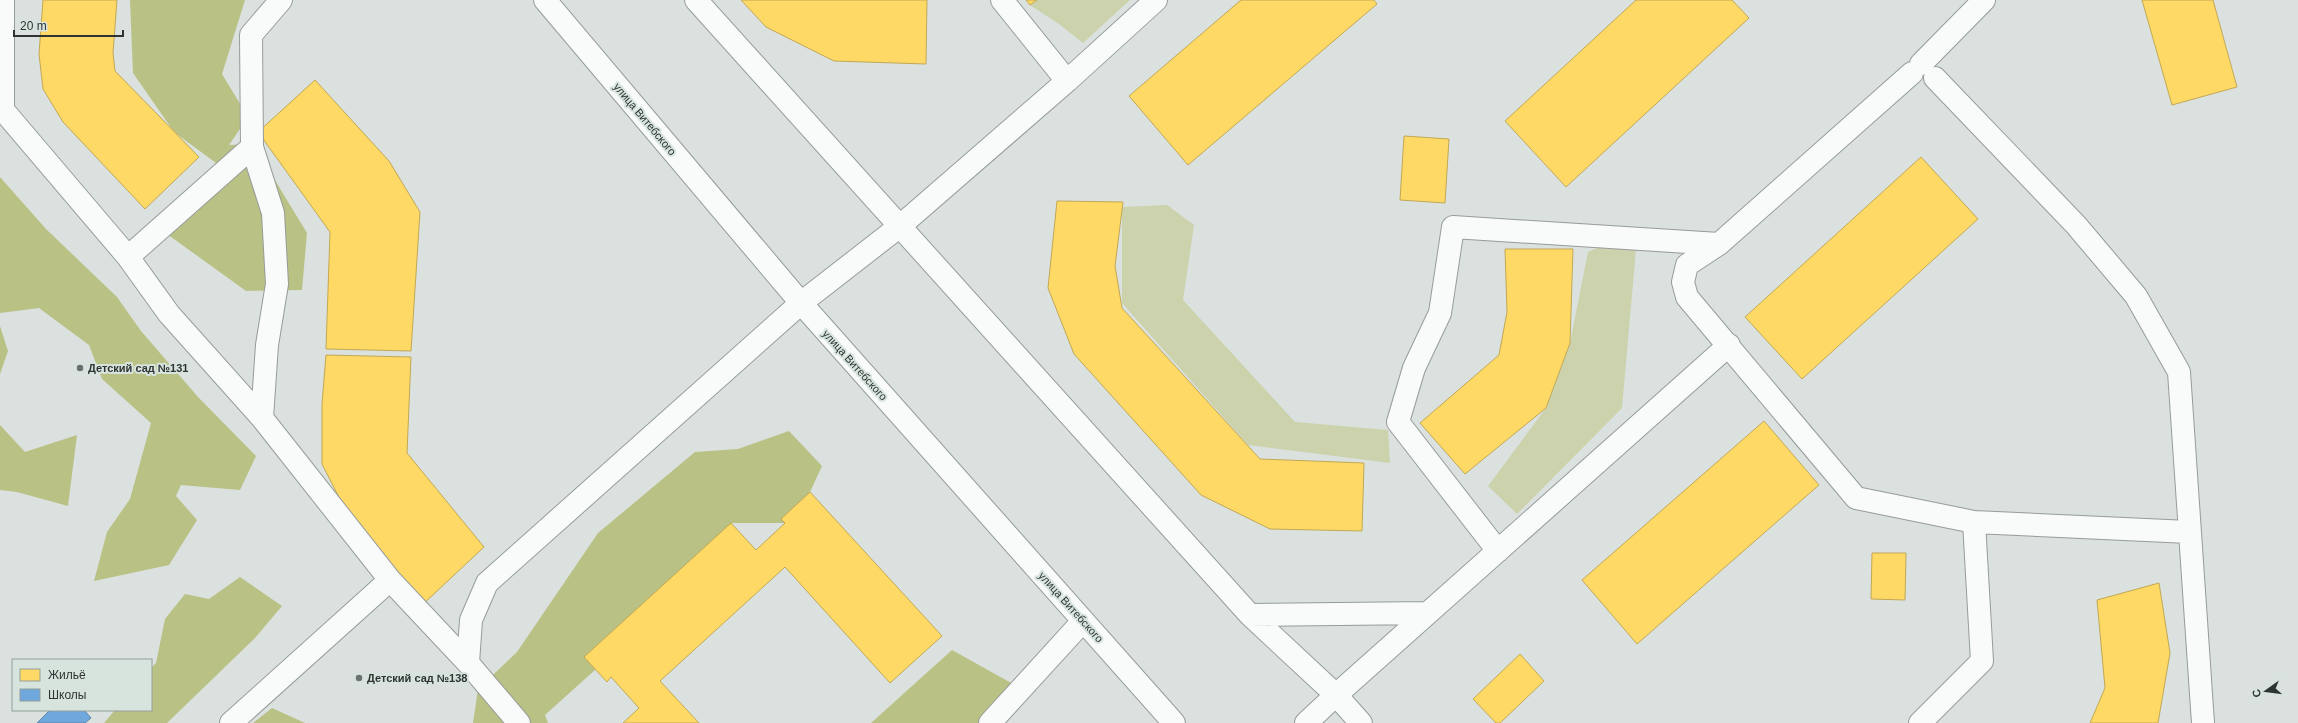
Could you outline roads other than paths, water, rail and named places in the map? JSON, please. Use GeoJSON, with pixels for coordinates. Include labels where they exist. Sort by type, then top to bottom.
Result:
{"type":"FeatureCollection","features":[{"type":"Feature","properties":{"kind":"street"},"geometry":{"type":"LineString","coordinates":[[3,0],[4,110],[128,257],[169,314],[262,418],[390,580],[468,663],[519,723]]}},
{"type":"Feature","properties":{"kind":"street"},"geometry":{"type":"LineString","coordinates":[[262,418],[267,345],[277,284],[273,213],[252,147],[251,34],[281,0]]}},
{"type":"Feature","properties":{"kind":"street","name":"улица Витебского"},"geometry":{"type":"LineString","coordinates":[[545,0],[801,303],[1174,723]]}},
{"type":"Feature","properties":{"kind":"street"},"geometry":{"type":"LineString","coordinates":[[696,0],[1250,615],[1336,695],[1361,723]]}},
{"type":"Feature","properties":{"kind":"street"},"geometry":{"type":"LineString","coordinates":[[1002,0],[1067,81]]}},
{"type":"Feature","properties":{"kind":"street"},"geometry":{"type":"LineString","coordinates":[[468,663],[471,620],[487,583],[801,303],[900,226],[1067,81],[1156,0]]}},
{"type":"Feature","properties":{"kind":"street"},"geometry":{"type":"LineString","coordinates":[[1984,0],[1923,72],[1719,244],[1687,265],[1683,282],[1687,297],[1856,498],[1974,522],[2189,532]]}},
{"type":"Feature","properties":{"kind":"street"},"geometry":{"type":"LineString","coordinates":[[1923,72],[2076,225],[2131,290],[2179,372],[2203,723]]}},
{"type":"Feature","properties":{"kind":"street"},"geometry":{"type":"LineString","coordinates":[[128,257],[252,147]]}},
{"type":"Feature","properties":{"kind":"street"},"geometry":{"type":"LineString","coordinates":[[1498,551],[1398,422],[1414,368],[1440,313],[1453,226],[1719,244]]}},
{"type":"Feature","properties":{"kind":"street"},"geometry":{"type":"LineString","coordinates":[[1306,723],[1728,345]]}},
{"type":"Feature","properties":{"kind":"street"},"geometry":{"type":"LineString","coordinates":[[1920,723],[1982,661],[1974,522]]}},
{"type":"Feature","properties":{"kind":"street"},"geometry":{"type":"LineString","coordinates":[[231,723],[390,580]]}},
{"type":"Feature","properties":{"kind":"street"},"geometry":{"type":"LineString","coordinates":[[1250,615],[1428,613]]}},
{"type":"Feature","properties":{"kind":"street"},"geometry":{"type":"LineString","coordinates":[[990,723],[1083,621]]}},
{"type":"Feature","properties":{"kind":"place","name":"Детский сад №131"},"geometry":{"type":"Point","coordinates":[80,368]}},
{"type":"Feature","properties":{"kind":"place","name":"Детский сад №138"},"geometry":{"type":"Point","coordinates":[359,678]}}]}
